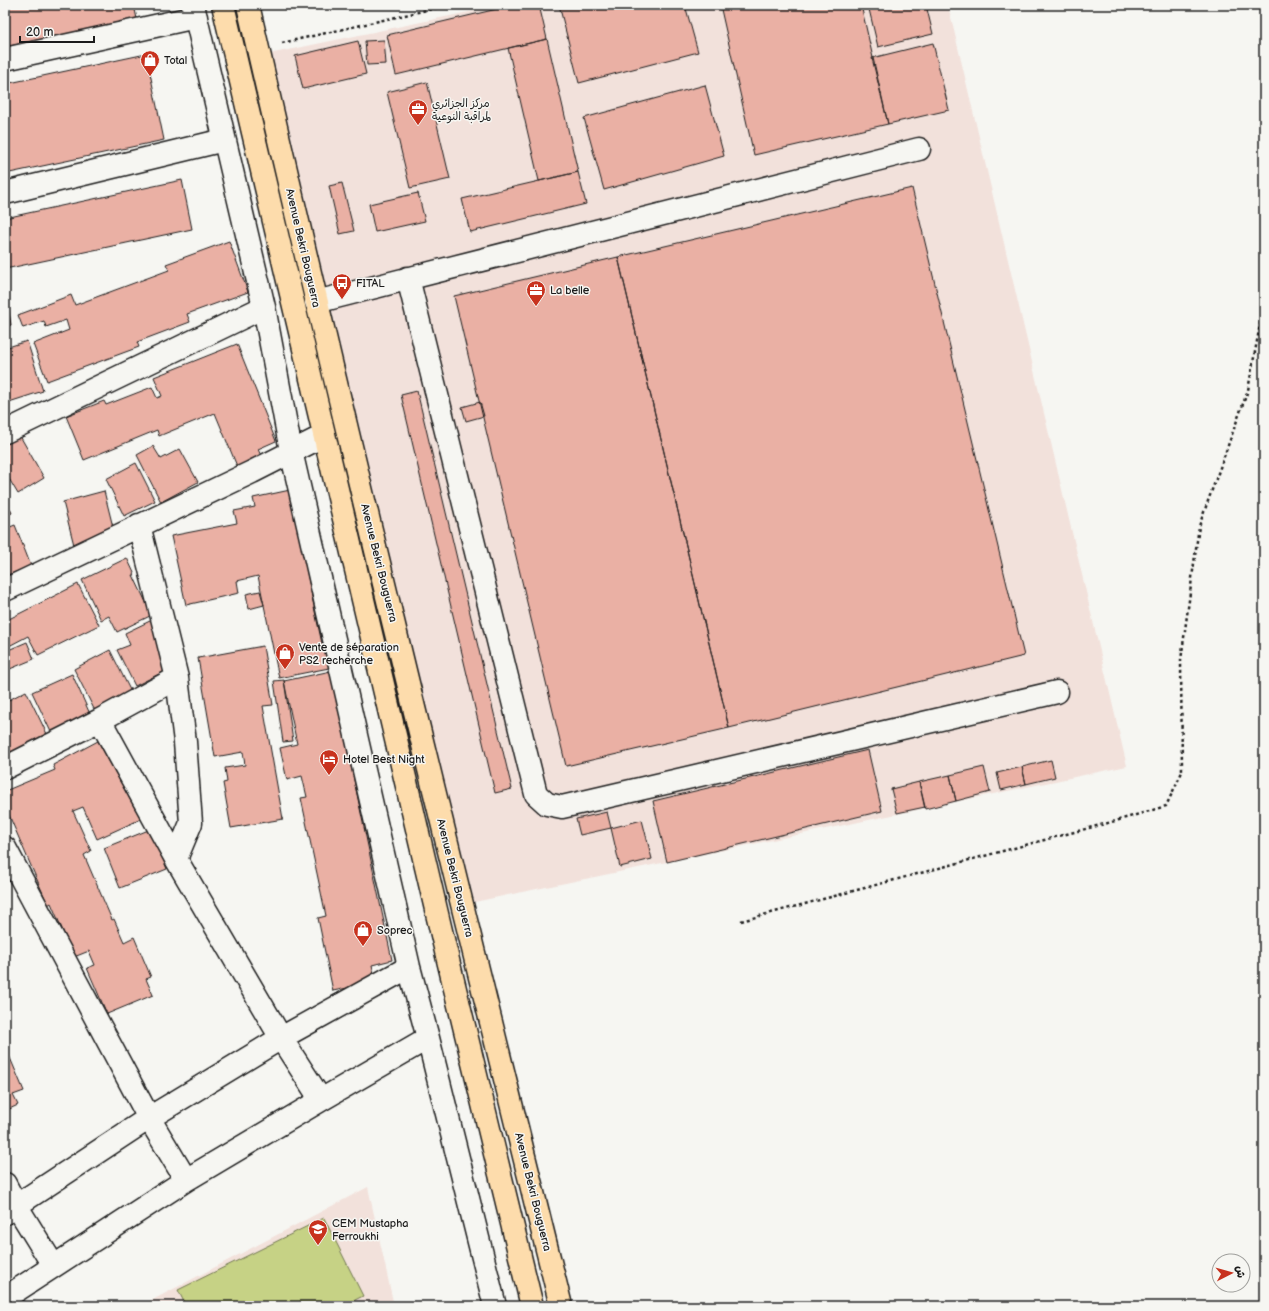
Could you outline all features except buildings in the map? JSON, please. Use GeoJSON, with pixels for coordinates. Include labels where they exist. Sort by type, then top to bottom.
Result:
{"type":"FeatureCollection","features":[{"type":"Feature","properties":{"kind":"highway"},"geometry":{"type":"LineString","coordinates":[[223,5],[323,436],[472,1062],[532,1306]]}},
{"type":"Feature","properties":{"kind":"highway","name":"Avenue Bekri Bouguerra"},"geometry":{"type":"LineString","coordinates":[[248,5],[316,302],[403,666],[561,1306]]}},
{"type":"Feature","properties":{"kind":"street"},"geometry":{"type":"LineString","coordinates":[[5,59],[194,11],[264,307],[291,451],[409,966],[495,1306]]}},
{"type":"Feature","properties":{"kind":"street"},"geometry":{"type":"LineString","coordinates":[[5,193],[224,140]]}},
{"type":"Feature","properties":{"kind":"street"},"geometry":{"type":"LineString","coordinates":[[316,302],[919,149]]}},
{"type":"Feature","properties":{"kind":"street"},"geometry":{"type":"LineString","coordinates":[[408,278],[536,794],[547,804],[562,807],[1057,692]]}},
{"type":"Feature","properties":{"kind":"street"},"geometry":{"type":"LineString","coordinates":[[5,432],[264,307]]}},
{"type":"Feature","properties":{"kind":"street"},"geometry":{"type":"LineString","coordinates":[[5,590],[252,472],[323,436]]}},
{"type":"Feature","properties":{"kind":"street"},"geometry":{"type":"LineString","coordinates":[[139,525],[177,678],[185,742],[191,823],[176,859]]}},
{"type":"Feature","properties":{"kind":"street"},"geometry":{"type":"LineString","coordinates":[[5,768],[100,720],[177,678]]}},
{"type":"Feature","properties":{"kind":"street"},"geometry":{"type":"LineString","coordinates":[[100,720],[176,859],[281,1038],[321,1100]]}},
{"type":"Feature","properties":{"kind":"street"},"geometry":{"type":"LineString","coordinates":[[5,848],[148,1118],[186,1180]]}},
{"type":"Feature","properties":{"kind":"street"},"geometry":{"type":"LineString","coordinates":[[10,1209],[148,1118],[281,1038],[409,966]]}},
{"type":"Feature","properties":{"kind":"street"},"geometry":{"type":"LineString","coordinates":[[5,1298],[186,1180],[428,1038]]}},
{"type":"Feature","properties":{"kind":"street"},"geometry":{"type":"LineString","coordinates":[[5,1184],[10,1209],[54,1265]]}},
{"type":"Feature","properties":{"kind":"path"},"geometry":{"type":"LineString","coordinates":[[258,49],[449,5]]}},
{"type":"Feature","properties":{"kind":"path"},"geometry":{"type":"LineString","coordinates":[[741,921],[1119,820],[1166,806],[1182,772],[1182,660],[1199,526],[1248,390],[1264,303]]}},
{"type":"Feature","properties":{"kind":"shaded area"},"geometry":{"type":"Polygon","coordinates":[[[502,5],[948,5],[1127,766],[465,904],[269,54],[502,5]]]}},
{"type":"Feature","properties":{"kind":"shaded area","name":"CEM Mustapha Ferroukhi"},"geometry":{"type":"Polygon","coordinates":[[[368,1187],[394,1306],[141,1306],[368,1187]]]}},
{"type":"Feature","properties":{"kind":"green space","name":"CEM Mustapha Ferroukhi"},"geometry":{"type":"Polygon","coordinates":[[[324,1218],[363,1296],[343,1306],[186,1306],[178,1290],[324,1218]]]}},
{"type":"Feature","properties":{"kind":"place","name":"Total"},"geometry":{"type":"Point","coordinates":[150,77]}},
{"type":"Feature","properties":{"kind":"place","name":"مركز الجزائري لمراقبة النوعية"},"geometry":{"type":"Point","coordinates":[418,126]}},
{"type":"Feature","properties":{"kind":"place","name":"FITAL"},"geometry":{"type":"Point","coordinates":[342,300]}},
{"type":"Feature","properties":{"kind":"place","name":"La belle"},"geometry":{"type":"Point","coordinates":[536,307]}},
{"type":"Feature","properties":{"kind":"place","name":"Vente de séparation PS2 recherche"},"geometry":{"type":"Point","coordinates":[285,670]}},
{"type":"Feature","properties":{"kind":"place","name":"Hotel Best Night"},"geometry":{"type":"Point","coordinates":[329,776]}},
{"type":"Feature","properties":{"kind":"place","name":"Soprec"},"geometry":{"type":"Point","coordinates":[363,947]}},
{"type":"Feature","properties":{"kind":"place","name":"CEM Mustapha Ferroukhi"},"geometry":{"type":"Point","coordinates":[318,1246]}}]}
